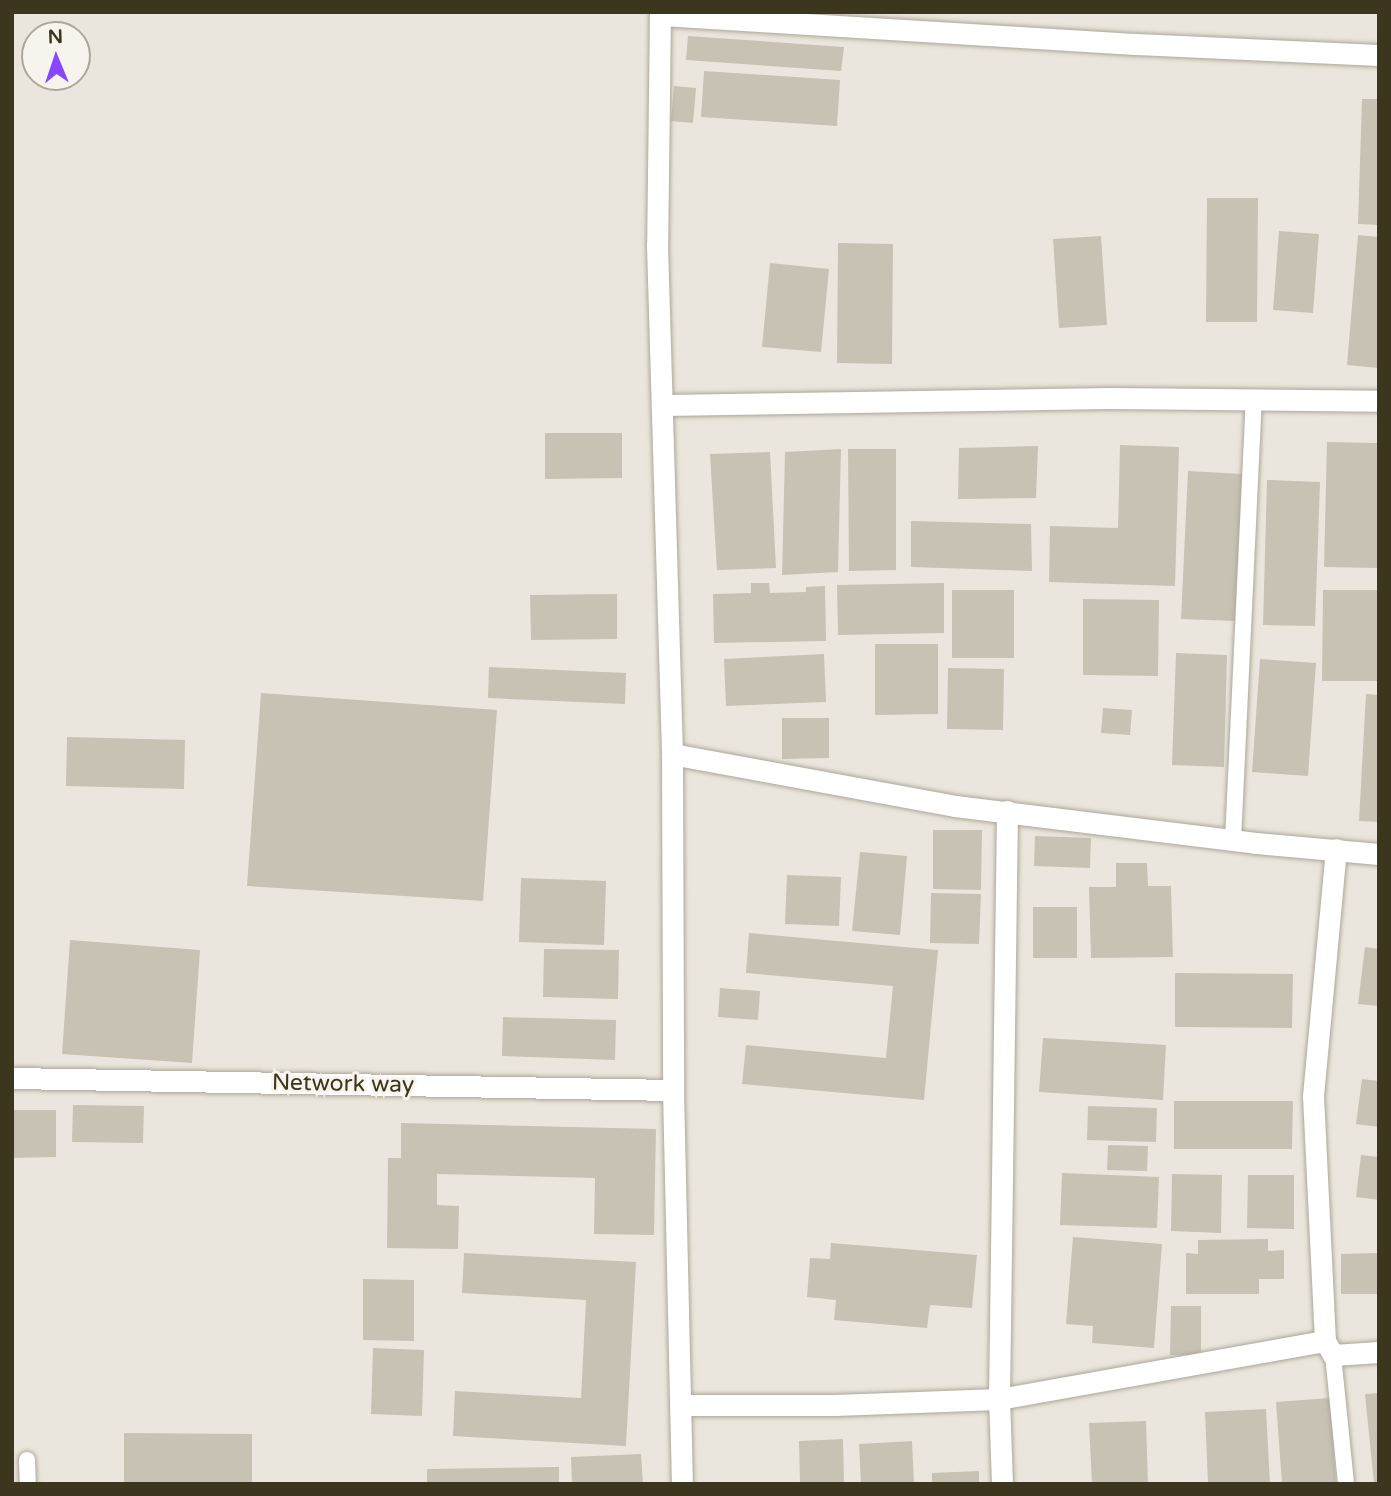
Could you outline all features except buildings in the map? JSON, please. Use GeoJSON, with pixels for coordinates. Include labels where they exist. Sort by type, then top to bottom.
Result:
{"type":"FeatureCollection","features":[{"type":"Feature","properties":{"kind":"street"},"geometry":{"type":"LineString","coordinates":[[682,1484],[673,1090],[672,754],[664,405],[657,245],[660,13],[1136,44],[1379,55]]}},
{"type":"Feature","properties":{"kind":"street"},"geometry":{"type":"LineString","coordinates":[[664,405],[1109,398],[1379,401]]}},
{"type":"Feature","properties":{"kind":"street"},"geometry":{"type":"LineString","coordinates":[[672,754],[955,806],[1233,841],[1379,854]]}},
{"type":"Feature","properties":{"kind":"street"},"geometry":{"type":"LineString","coordinates":[[1002,1484],[999,1399],[1007,811]]}},
{"type":"Feature","properties":{"kind":"street"},"geometry":{"type":"LineString","coordinates":[[1329,1348],[1313,1096],[1336,849]]}},
{"type":"Feature","properties":{"kind":"street","name":"Network way"},"geometry":{"type":"LineString","coordinates":[[12,1078],[673,1090]]}},
{"type":"Feature","properties":{"kind":"street"},"geometry":{"type":"LineString","coordinates":[[680,1405],[835,1405],[999,1399],[1329,1348],[1379,1352]]}},
{"type":"Feature","properties":{"kind":"lane"},"geometry":{"type":"LineString","coordinates":[[1233,841],[1254,400]]}},
{"type":"Feature","properties":{"kind":"lane"},"geometry":{"type":"LineString","coordinates":[[1329,1348],[1346,1484]]}},
{"type":"Feature","properties":{"kind":"lane"},"geometry":{"type":"LineString","coordinates":[[27,1460],[29,1484]]}}]}
